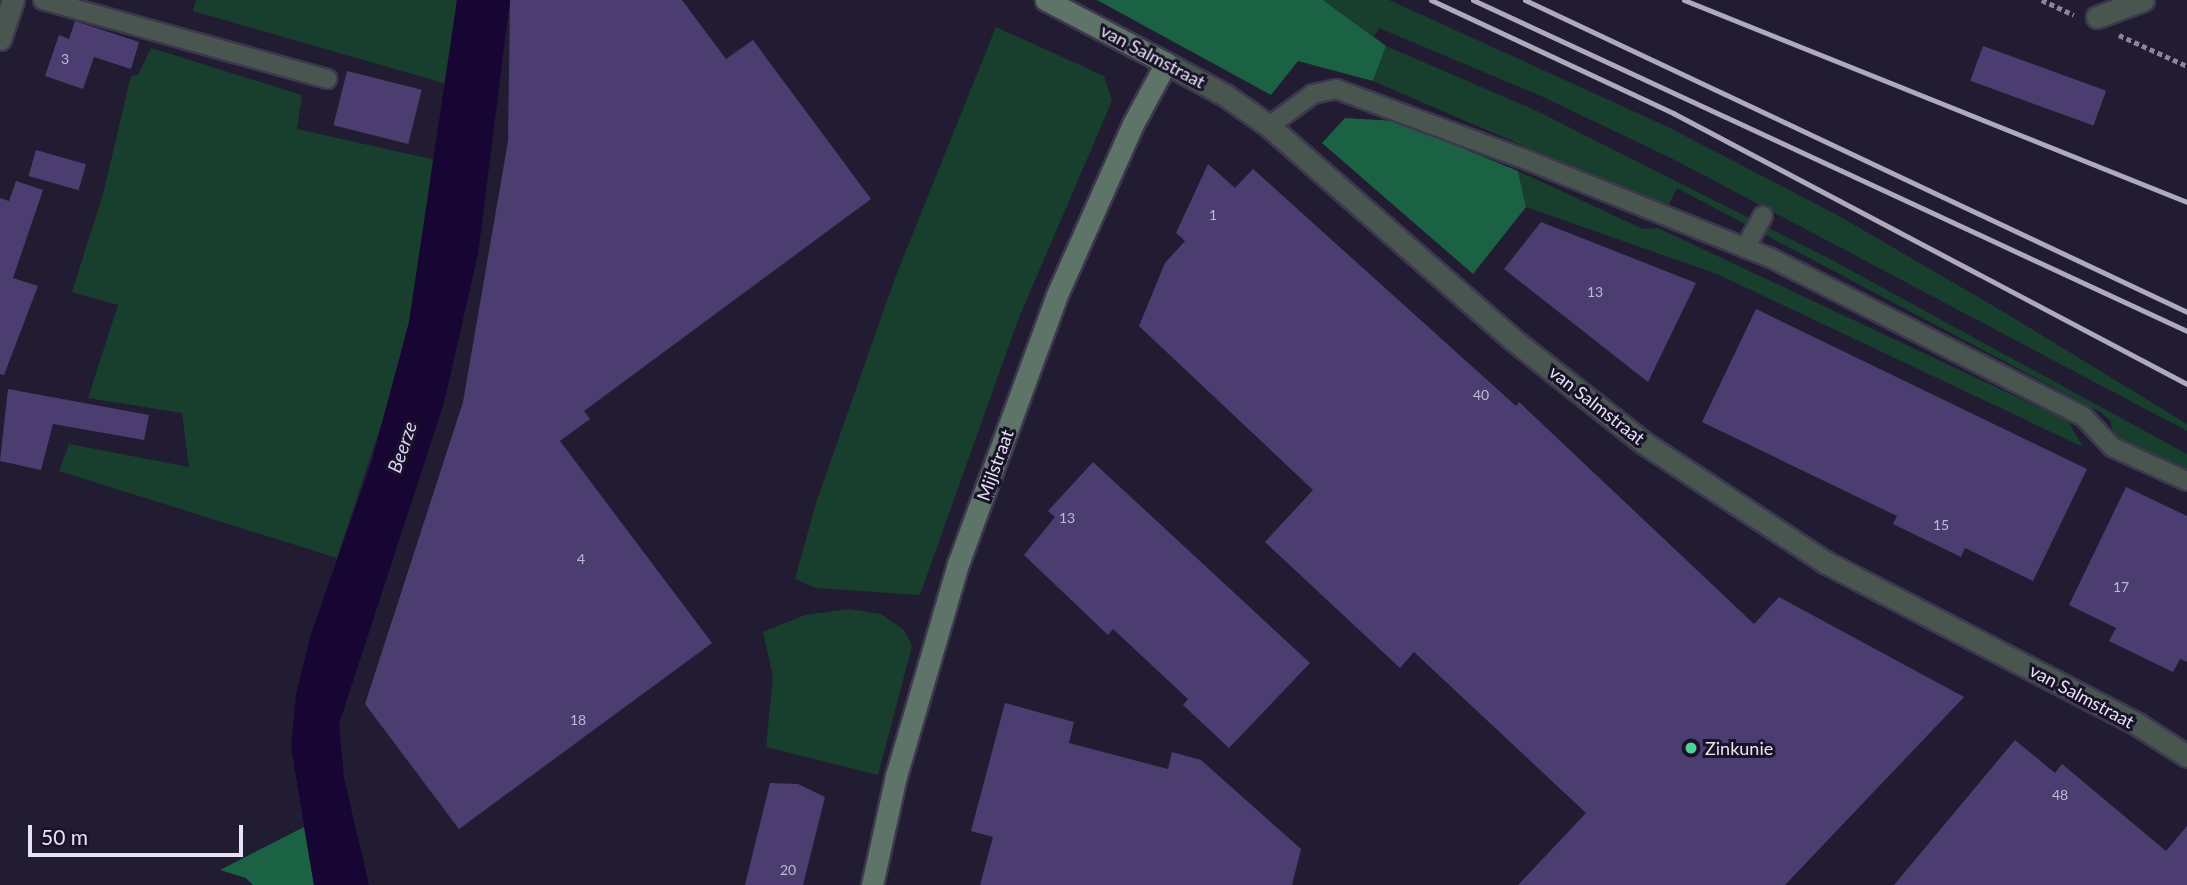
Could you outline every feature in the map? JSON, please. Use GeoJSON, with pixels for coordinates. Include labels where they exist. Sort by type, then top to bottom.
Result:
{"type":"FeatureCollection","features":[{"type":"Feature","properties":{"kind":"main road","name":"van Salmstraat"},"geometry":{"type":"LineString","coordinates":[[1046,0],[1166,63]]}},
{"type":"Feature","properties":{"kind":"main road","name":"Mijlstraat"},"geometry":{"type":"LineString","coordinates":[[872,885],[896,776],[963,552],[1056,298],[1133,124],[1166,63]]}},
{"type":"Feature","properties":{"kind":"street"},"geometry":{"type":"LineString","coordinates":[[0,38],[13,0]]}},
{"type":"Feature","properties":{"kind":"street"},"geometry":{"type":"LineString","coordinates":[[2092,19],[2143,0]]}},
{"type":"Feature","properties":{"kind":"street","name":"van Salmstraat"},"geometry":{"type":"LineString","coordinates":[[1166,63],[1225,95],[1269,126],[1511,338],[1654,449],[1825,562],[2137,724],[2187,755]]}},
{"type":"Feature","properties":{"kind":"lane"},"geometry":{"type":"LineString","coordinates":[[43,0],[327,79]]}},
{"type":"Feature","properties":{"kind":"lane"},"geometry":{"type":"LineString","coordinates":[[1269,126],[1324,89],[1353,93],[1745,248],[2084,417],[2112,447],[2187,481]]}},
{"type":"Feature","properties":{"kind":"lane"},"geometry":{"type":"LineString","coordinates":[[1745,248],[1763,216]]}},
{"type":"Feature","properties":{"kind":"path"},"geometry":{"type":"LineString","coordinates":[[2042,0],[2092,19],[2187,66]]}},
{"type":"Feature","properties":{"kind":"green space"},"geometry":{"type":"Polygon","coordinates":[[[196,0],[457,0],[447,84],[193,11],[196,0]]]}},
{"type":"Feature","properties":{"kind":"green space"},"geometry":{"type":"Polygon","coordinates":[[[1097,0],[1323,0],[1386,46],[1373,81],[1298,61],[1271,95],[1097,0]]]}},
{"type":"Feature","properties":{"kind":"green space"},"geometry":{"type":"Polygon","coordinates":[[[1323,0],[1389,0],[1668,127],[1839,216],[2007,314],[2187,424],[2187,431],[1673,159],[1541,96],[1379,28],[1374,37],[1323,0]]]}},
{"type":"Feature","properties":{"kind":"green space"},"geometry":{"type":"Polygon","coordinates":[[[996,27],[1104,76],[1112,101],[1018,320],[920,595],[816,588],[795,579],[816,503],[895,278],[996,27]]]}},
{"type":"Feature","properties":{"kind":"green space"},"geometry":{"type":"Polygon","coordinates":[[[1386,46],[1535,110],[1830,259],[2187,454],[2187,475],[2115,441],[2110,420],[2100,412],[1677,188],[1667,208],[1373,81],[1386,46]]]}},
{"type":"Feature","properties":{"kind":"green space"},"geometry":{"type":"Polygon","coordinates":[[[151,48],[302,95],[297,129],[435,160],[409,322],[393,389],[337,558],[59,471],[69,444],[189,467],[182,413],[88,398],[118,305],[72,292],[103,194],[131,76],[138,75],[151,48]]]}},
{"type":"Feature","properties":{"kind":"green space"},"geometry":{"type":"Polygon","coordinates":[[[1345,118],[1396,121],[1518,171],[1526,207],[1473,274],[1322,143],[1345,118]]]}},
{"type":"Feature","properties":{"kind":"green space"},"geometry":{"type":"Polygon","coordinates":[[[1518,171],[1643,229],[1658,228],[2068,421],[2083,447],[1717,274],[1526,207],[1518,171]]]}},
{"type":"Feature","properties":{"kind":"green space"},"geometry":{"type":"Polygon","coordinates":[[[849,609],[881,614],[904,630],[912,646],[878,775],[766,747],[773,677],[763,632],[805,615],[849,609]]]}},
{"type":"Feature","properties":{"kind":"green space"},"geometry":{"type":"Polygon","coordinates":[[[304,827],[314,885],[253,885],[246,878],[220,870],[304,827]]]}},
{"type":"Feature","properties":{"kind":"water","name":"Beerze"},"geometry":{"type":"Polygon","coordinates":[[[457,0],[510,0],[478,254],[444,403],[339,724],[344,778],[369,885],[314,885],[291,746],[296,695],[311,634],[372,460],[409,322],[457,0]]]}},
{"type":"Feature","properties":{"kind":"building"},"geometry":{"type":"Polygon","coordinates":[[[510,0],[682,0],[726,59],[753,40],[871,199],[584,411],[590,419],[560,441],[712,643],[459,829],[365,704],[463,402],[508,141],[510,0]]]}},
{"type":"Feature","properties":{"kind":"building"},"geometry":{"type":"Polygon","coordinates":[[[75,21],[139,42],[131,69],[94,57],[83,89],[45,76],[59,35],[69,39],[75,21]]]}},
{"type":"Feature","properties":{"kind":"building"},"geometry":{"type":"Polygon","coordinates":[[[1983,46],[2106,91],[2093,126],[1970,81],[1983,46]]]}},
{"type":"Feature","properties":{"kind":"building"},"geometry":{"type":"Polygon","coordinates":[[[347,71],[422,90],[408,144],[333,125],[347,71]]]}},
{"type":"Feature","properties":{"kind":"building"},"geometry":{"type":"Polygon","coordinates":[[[36,150],[86,164],[79,190],[29,176],[36,150]]]}},
{"type":"Feature","properties":{"kind":"building"},"geometry":{"type":"Polygon","coordinates":[[[1208,164],[1235,188],[1253,169],[1516,406],[1519,402],[1754,624],[1779,597],[1964,697],[1785,885],[1518,885],[1586,813],[1414,652],[1400,668],[1265,542],[1313,490],[1139,326],[1165,263],[1185,241],[1176,233],[1208,164]]]}},
{"type":"Feature","properties":{"kind":"building"},"geometry":{"type":"Polygon","coordinates":[[[16,181],[43,190],[13,278],[38,286],[4,375],[0,374],[0,198],[9,201],[16,181]]]}},
{"type":"Feature","properties":{"kind":"building"},"geometry":{"type":"Polygon","coordinates":[[[1541,222],[1696,283],[1648,382],[1504,269],[1541,222]]]}},
{"type":"Feature","properties":{"kind":"building"},"geometry":{"type":"Polygon","coordinates":[[[1756,309],[2087,469],[2033,581],[1965,548],[1961,557],[1893,524],[1897,516],[1702,422],[1756,309]]]}},
{"type":"Feature","properties":{"kind":"building"},"geometry":{"type":"Polygon","coordinates":[[[8,389],[149,415],[144,440],[53,424],[41,470],[0,461],[8,389]]]}},
{"type":"Feature","properties":{"kind":"building"},"geometry":{"type":"Polygon","coordinates":[[[1093,462],[1310,663],[1229,748],[1183,705],[1188,699],[1113,629],[1108,635],[1024,555],[1055,517],[1048,511],[1093,462]]]}},
{"type":"Feature","properties":{"kind":"building"},"geometry":{"type":"Polygon","coordinates":[[[2126,487],[2187,516],[2187,662],[2180,659],[2173,672],[2109,641],[2116,628],[2069,605],[2126,487]]]}},
{"type":"Feature","properties":{"kind":"building"},"geometry":{"type":"Polygon","coordinates":[[[1005,703],[1074,722],[1069,743],[1168,769],[1172,752],[1201,760],[1301,849],[1292,885],[980,885],[993,837],[971,831],[1005,703]]]}},
{"type":"Feature","properties":{"kind":"building"},"geometry":{"type":"Polygon","coordinates":[[[2015,740],[2055,773],[2062,764],[2166,851],[2187,826],[2187,885],[1894,885],[2015,740]]]}},
{"type":"Feature","properties":{"kind":"building"},"geometry":{"type":"Polygon","coordinates":[[[770,783],[798,784],[825,797],[803,885],[745,885],[770,783]]]}},
{"type":"Feature","properties":{"kind":"railway"},"geometry":{"type":"LineString","coordinates":[[1431,0],[1673,113],[2187,384]]}},
{"type":"Feature","properties":{"kind":"railway"},"geometry":{"type":"LineString","coordinates":[[1473,0],[2187,331]]}},
{"type":"Feature","properties":{"kind":"railway"},"geometry":{"type":"LineString","coordinates":[[1525,0],[2187,312]]}},
{"type":"Feature","properties":{"kind":"railway"},"geometry":{"type":"LineString","coordinates":[[1684,0],[2187,202]]}},
{"type":"Feature","properties":{"kind":"place","name":"Zinkunie"},"geometry":{"type":"Point","coordinates":[1691,748]}}]}
